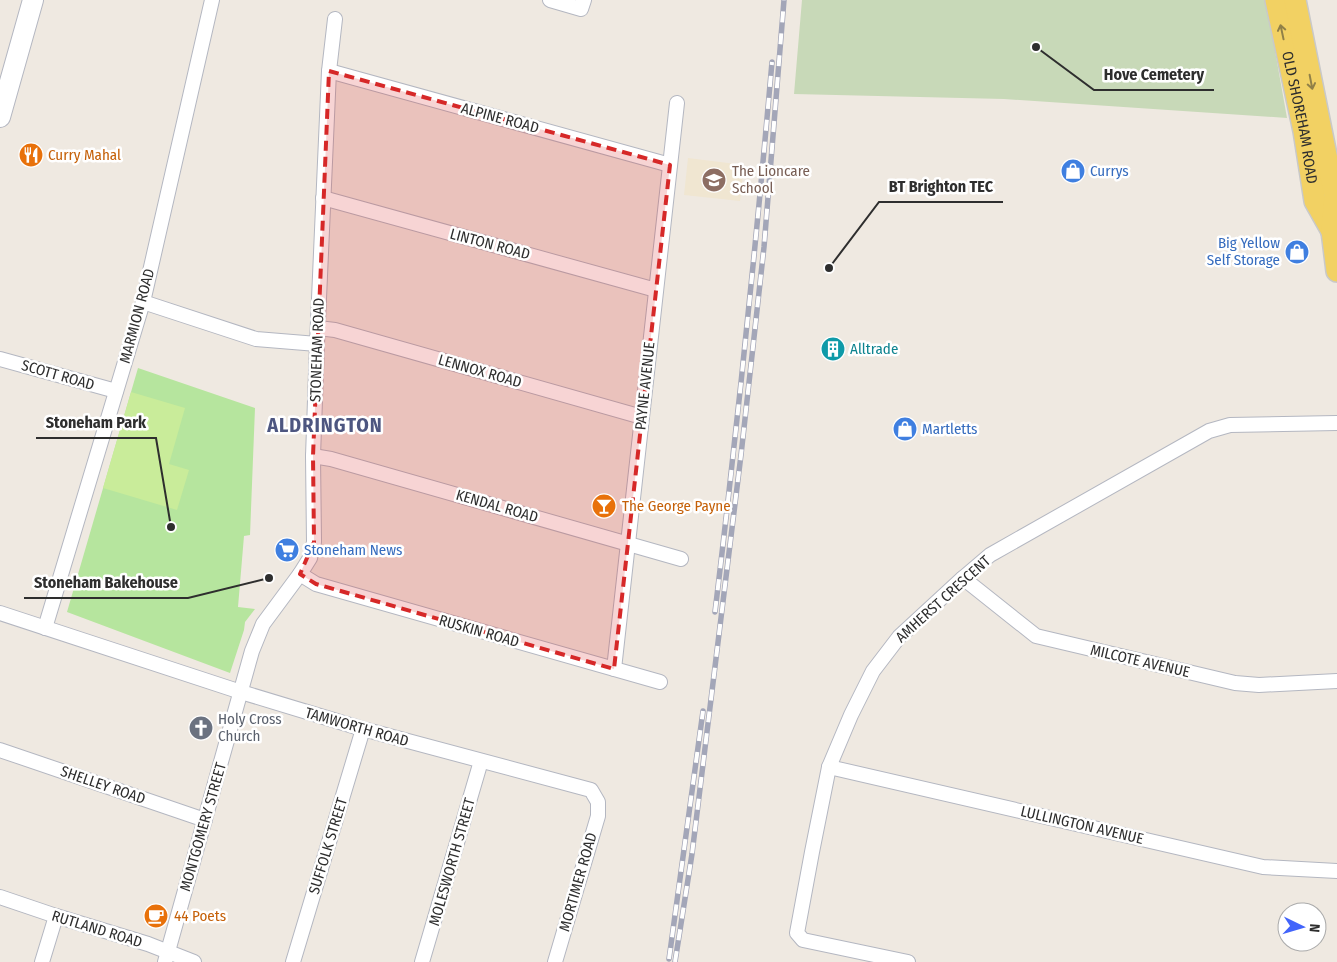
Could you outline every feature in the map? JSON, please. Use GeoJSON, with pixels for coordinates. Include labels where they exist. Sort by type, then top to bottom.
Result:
{"type":"FeatureCollection","features":[{"type":"Feature","properties":{"kind":"main road","name":"OLD SHOREHAM ROAD"},"geometry":{"type":"LineString","coordinates":[[1276,0],[1304,131],[1315,201],[1334,231]]}},
{"type":"Feature","properties":{"kind":"main road","name":"OLD SHOREHAM ROAD"},"geometry":{"type":"LineString","coordinates":[[1295,0],[1335,195],[1334,231],[1337,271]]}},
{"type":"Feature","properties":{"kind":"street"},"geometry":{"type":"LineString","coordinates":[[0,117],[34,0]]}},
{"type":"Feature","properties":{"kind":"street","name":"MARMION ROAD"},"geometry":{"type":"LineString","coordinates":[[45,628],[142,302],[212,0]]}},
{"type":"Feature","properties":{"kind":"street"},"geometry":{"type":"LineString","coordinates":[[550,0],[581,9],[584,0]]}},
{"type":"Feature","properties":{"kind":"street","name":"STONEHAM ROAD"},"geometry":{"type":"LineString","coordinates":[[241,692],[252,651],[263,624],[310,558],[314,542],[313,456],[317,344],[329,71],[335,19]]}},
{"type":"Feature","properties":{"kind":"street","name":"ALPINE ROAD"},"geometry":{"type":"LineString","coordinates":[[329,71],[670,165]]}},
{"type":"Feature","properties":{"kind":"street","name":"PAYNE AVENUE"},"geometry":{"type":"LineString","coordinates":[[614,669],[677,103]]}},
{"type":"Feature","properties":{"kind":"street","name":"LINTON ROAD"},"geometry":{"type":"LineString","coordinates":[[323,198],[656,290]]}},
{"type":"Feature","properties":{"kind":"street"},"geometry":{"type":"LineString","coordinates":[[142,302],[256,339],[317,344]]}},
{"type":"Feature","properties":{"kind":"street","name":"LENNOX ROAD"},"geometry":{"type":"LineString","coordinates":[[318,328],[335,330],[642,417]]}},
{"type":"Feature","properties":{"kind":"street","name":"SCOTT ROAD"},"geometry":{"type":"LineString","coordinates":[[0,359],[116,392]]}},
{"type":"Feature","properties":{"kind":"street","name":"AMHERST CRESCENT"},"geometry":{"type":"LineString","coordinates":[[908,962],[803,940],[797,933],[829,767],[850,715],[873,671],[899,637],[962,578],[990,555],[1209,431],[1230,425],[1337,422]]}},
{"type":"Feature","properties":{"kind":"street","name":"KENDAL ROAD"},"geometry":{"type":"LineString","coordinates":[[313,456],[681,558]]}},
{"type":"Feature","properties":{"kind":"street","name":"RUSKIN ROAD"},"geometry":{"type":"LineString","coordinates":[[300,574],[316,584],[660,682]]}},
{"type":"Feature","properties":{"kind":"street","name":"MILCOTE AVENUE"},"geometry":{"type":"LineString","coordinates":[[962,578],[1036,636],[1235,683],[1259,686],[1337,681]]}},
{"type":"Feature","properties":{"kind":"street","name":"TAMWORTH ROAD"},"geometry":{"type":"LineString","coordinates":[[0,612],[241,692],[362,729],[591,790],[598,802]]}},
{"type":"Feature","properties":{"kind":"street","name":"MONTGOMERY STREET"},"geometry":{"type":"LineString","coordinates":[[167,957],[241,692]]}},
{"type":"Feature","properties":{"kind":"street","name":"SUFFOLK STREET"},"geometry":{"type":"LineString","coordinates":[[293,962],[362,729]]}},
{"type":"Feature","properties":{"kind":"street","name":"SHELLEY ROAD"},"geometry":{"type":"LineString","coordinates":[[0,750],[205,820]]}},
{"type":"Feature","properties":{"kind":"street","name":"MOLESWORTH STREET"},"geometry":{"type":"LineString","coordinates":[[422,962],[481,761]]}},
{"type":"Feature","properties":{"kind":"street","name":"LULLINGTON AVENUE"},"geometry":{"type":"LineString","coordinates":[[829,767],[1263,867],[1337,871]]}},
{"type":"Feature","properties":{"kind":"street","name":"MORTIMER ROAD"},"geometry":{"type":"LineString","coordinates":[[555,962],[598,816],[598,802]]}},
{"type":"Feature","properties":{"kind":"street","name":"RUTLAND ROAD"},"geometry":{"type":"LineString","coordinates":[[0,897],[148,944],[167,957],[194,962]]}},
{"type":"Feature","properties":{"kind":"street"},"geometry":{"type":"LineString","coordinates":[[42,962],[56,916]]}},
{"type":"Feature","properties":{"kind":"highlighted area"},"geometry":{"type":"Polygon","coordinates":[[[329,71],[670,165],[614,669],[316,584],[300,574],[314,542],[313,456],[329,71]]]}},
{"type":"Feature","properties":{"kind":"shaded area","name":"The Lioncare School"},"geometry":{"type":"Polygon","coordinates":[[[688,158],[744,165],[740,201],[684,195],[688,158]]]}},
{"type":"Feature","properties":{"kind":"green space"},"geometry":{"type":"Polygon","coordinates":[[[802,0],[1266,0],[1287,118],[1004,99],[794,94],[802,0]]]}},
{"type":"Feature","properties":{"kind":"green space"},"geometry":{"type":"Polygon","coordinates":[[[138,368],[255,408],[250,535],[244,536],[238,607],[255,609],[245,622],[230,673],[67,612],[138,368]]]}},
{"type":"Feature","properties":{"kind":"green space"},"geometry":{"type":"Polygon","coordinates":[[[131,392],[185,408],[169,464],[189,470],[177,510],[103,488],[131,392]]]}},
{"type":"Feature","properties":{"kind":"railway"},"geometry":{"type":"LineString","coordinates":[[675,962],[692,854],[741,455],[764,247],[784,0]]}},
{"type":"Feature","properties":{"kind":"railway"},"geometry":{"type":"LineString","coordinates":[[715,612],[746,337],[772,62]]}},
{"type":"Feature","properties":{"kind":"railway"},"geometry":{"type":"LineString","coordinates":[[669,959],[703,711]]}},
{"type":"Feature","properties":{"kind":"place","name":"Hove Cemetery"},"geometry":{"type":"Point","coordinates":[1036,47]}},
{"type":"Feature","properties":{"kind":"place","name":"Curry Mahal"},"geometry":{"type":"Point","coordinates":[31,155]}},
{"type":"Feature","properties":{"kind":"place","name":"Currys"},"geometry":{"type":"Point","coordinates":[1073,171]}},
{"type":"Feature","properties":{"kind":"place","name":"The Lioncare School"},"geometry":{"type":"Point","coordinates":[714,180]}},
{"type":"Feature","properties":{"kind":"place","name":"Big Yellow Self Storage"},"geometry":{"type":"Point","coordinates":[1297,252]}},
{"type":"Feature","properties":{"kind":"place","name":"BT Brighton TEC"},"geometry":{"type":"Point","coordinates":[829,268]}},
{"type":"Feature","properties":{"kind":"place","name":"Alltrade"},"geometry":{"type":"Point","coordinates":[833,349]}},
{"type":"Feature","properties":{"kind":"place","name":"Martletts"},"geometry":{"type":"Point","coordinates":[905,429]}},
{"type":"Feature","properties":{"kind":"place","name":"The George Payne"},"geometry":{"type":"Point","coordinates":[604,506]}},
{"type":"Feature","properties":{"kind":"place","name":"Stoneham Park"},"geometry":{"type":"Point","coordinates":[171,527]}},
{"type":"Feature","properties":{"kind":"place","name":"Stoneham News"},"geometry":{"type":"Point","coordinates":[287,550]}},
{"type":"Feature","properties":{"kind":"place","name":"Stoneham Bakehouse"},"geometry":{"type":"Point","coordinates":[269,578]}},
{"type":"Feature","properties":{"kind":"place","name":"Holy Cross Church"},"geometry":{"type":"Point","coordinates":[201,728]}},
{"type":"Feature","properties":{"kind":"place","name":"44 Poets"},"geometry":{"type":"Point","coordinates":[156,916]}},
{"type":"Feature","properties":{"kind":"district","name":"ALDRINGTON"},"geometry":{"type":"Point","coordinates":[325,425]}}]}
